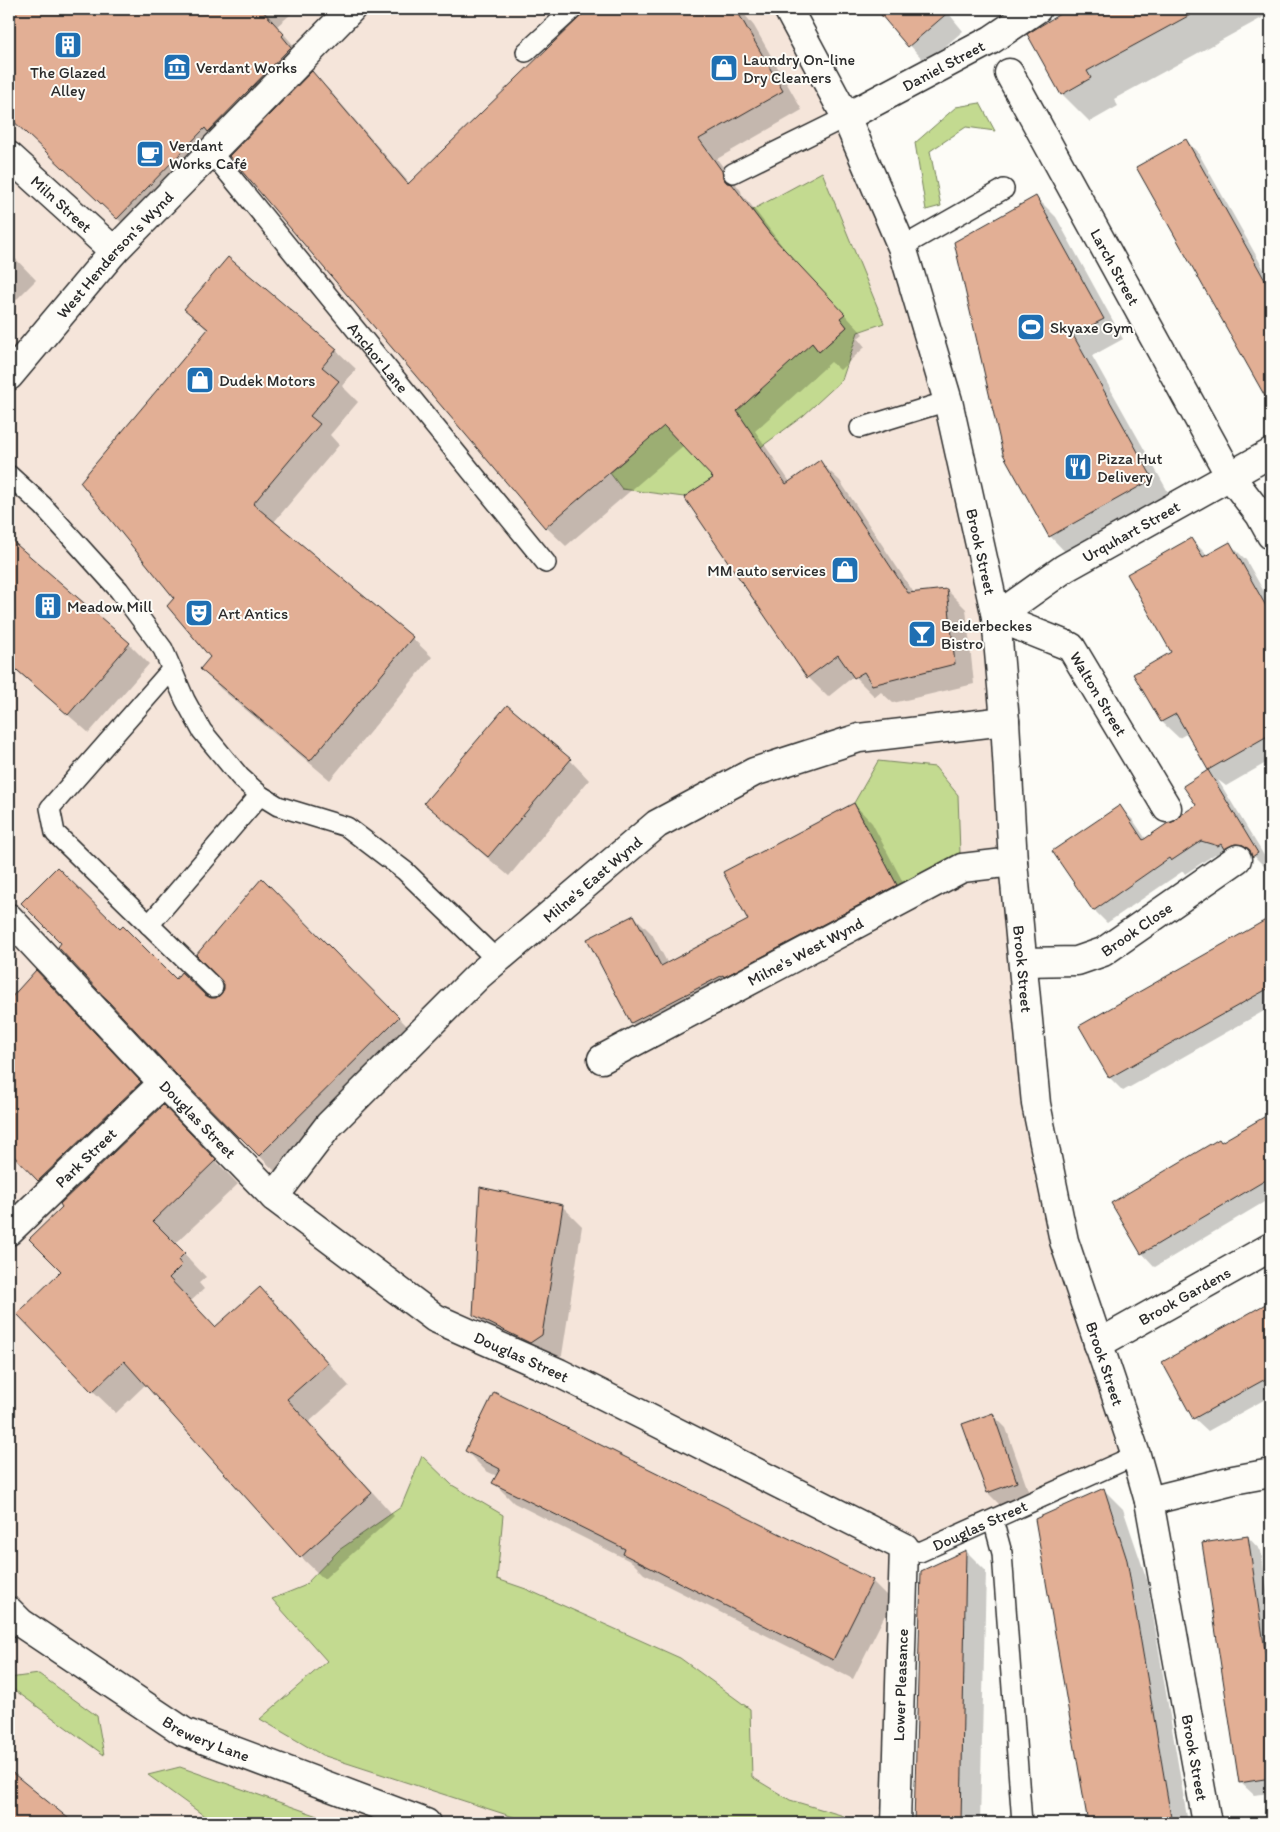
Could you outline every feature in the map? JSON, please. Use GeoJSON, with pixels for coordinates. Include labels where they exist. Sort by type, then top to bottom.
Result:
{"type":"FeatureCollection","features":[{"type":"Feature","properties":{"kind":"street","name":"West Henderson's Wynd"},"geometry":{"type":"LineString","coordinates":[[9,376],[114,251],[351,9]]}},
{"type":"Feature","properties":{"kind":"street","name":"Brook Street"},"geometry":{"type":"LineString","coordinates":[[788,9],[846,117],[902,247],[948,400],[996,617],[1005,721],[1013,862],[1036,1104],[1064,1241],[1136,1455],[1149,1501],[1207,1823]]}},
{"type":"Feature","properties":{"kind":"street","name":"Daniel Street"},"geometry":{"type":"LineString","coordinates":[[846,117],[991,40],[1037,9]]}},
{"type":"Feature","properties":{"kind":"street","name":"Larch Street"},"geometry":{"type":"LineString","coordinates":[[1009,73],[1230,476],[1260,515],[1271,535]]}},
{"type":"Feature","properties":{"kind":"street","name":"Miln Street"},"geometry":{"type":"LineString","coordinates":[[9,156],[114,251]]}},
{"type":"Feature","properties":{"kind":"street","name":"Urquhart Street"},"geometry":{"type":"LineString","coordinates":[[996,617],[1065,568],[1271,453]]}},
{"type":"Feature","properties":{"kind":"street","name":"Walton Street"},"geometry":{"type":"LineString","coordinates":[[996,617],[1071,647],[1167,808]]}},
{"type":"Feature","properties":{"kind":"street","name":"Milne's East Wynd"},"geometry":{"type":"LineString","coordinates":[[274,1197],[329,1125],[478,976],[657,824],[754,772],[859,738],[1005,721]]}},
{"type":"Feature","properties":{"kind":"street","name":"Brook Close"},"geometry":{"type":"LineString","coordinates":[[1022,962],[1077,961],[1103,952],[1237,860]]}},
{"type":"Feature","properties":{"kind":"street","name":"Milne's West Wynd"},"geometry":{"type":"LineString","coordinates":[[602,1059],[962,868],[1013,862]]}},
{"type":"Feature","properties":{"kind":"street","name":"Douglas Street"},"geometry":{"type":"LineString","coordinates":[[9,918],[163,1083],[274,1197],[435,1318],[560,1374],[904,1547]]}},
{"type":"Feature","properties":{"kind":"street","name":"Park Street"},"geometry":{"type":"LineString","coordinates":[[9,1231],[163,1083]]}},
{"type":"Feature","properties":{"kind":"street","name":"Brook Gardens"},"geometry":{"type":"LineString","coordinates":[[1098,1344],[1271,1246]]}},
{"type":"Feature","properties":{"kind":"street"},"geometry":{"type":"LineString","coordinates":[[1149,1501],[1233,1480],[1271,1473]]}},
{"type":"Feature","properties":{"kind":"street","name":"Lower Pleasance"},"geometry":{"type":"LineString","coordinates":[[896,1823],[904,1547]]}},
{"type":"Feature","properties":{"kind":"street","name":"Brewery Lane"},"geometry":{"type":"LineString","coordinates":[[9,1610],[21,1623],[184,1732],[411,1821]]}},
{"type":"Feature","properties":{"kind":"lane"},"geometry":{"type":"LineString","coordinates":[[526,52],[572,9]]}},
{"type":"Feature","properties":{"kind":"lane"},"geometry":{"type":"LineString","coordinates":[[733,173],[846,117]]}},
{"type":"Feature","properties":{"kind":"lane","name":"Anchor Lane"},"geometry":{"type":"LineString","coordinates":[[211,152],[546,563]]}},
{"type":"Feature","properties":{"kind":"lane"},"geometry":{"type":"LineString","coordinates":[[902,247],[1004,190]]}},
{"type":"Feature","properties":{"kind":"lane"},"geometry":{"type":"LineString","coordinates":[[860,428],[948,400]]}},
{"type":"Feature","properties":{"kind":"lane"},"geometry":{"type":"LineString","coordinates":[[9,475],[43,506],[119,590],[162,649],[185,700],[202,731],[240,777],[260,795],[278,806],[347,827],[405,871],[497,960]]}},
{"type":"Feature","properties":{"kind":"lane"},"geometry":{"type":"LineString","coordinates":[[172,669],[50,808],[55,833],[213,987]]}},
{"type":"Feature","properties":{"kind":"lane"},"geometry":{"type":"LineString","coordinates":[[149,925],[260,795]]}},
{"type":"Feature","properties":{"kind":"lane","name":"Douglas Street"},"geometry":{"type":"LineString","coordinates":[[904,1547],[920,1552],[1136,1455]]}},
{"type":"Feature","properties":{"kind":"lane"},"geometry":{"type":"LineString","coordinates":[[993,1520],[1002,1553],[1022,1823]]}},
{"type":"Feature","properties":{"kind":"shaded area"},"geometry":{"type":"Polygon","coordinates":[[[9,9],[788,9],[902,247],[996,617],[1036,1104],[1136,1455],[993,1520],[904,1548],[896,1823],[9,1823],[9,9]]]}},
{"type":"Feature","properties":{"kind":"green space"},"geometry":{"type":"Polygon","coordinates":[[[980,103],[995,131],[966,127],[930,151],[941,206],[926,210],[915,143],[956,107],[980,103]]]}},
{"type":"Feature","properties":{"kind":"green space"},"geometry":{"type":"Polygon","coordinates":[[[822,172],[884,323],[858,332],[842,380],[803,416],[761,447],[684,497],[622,489],[610,473],[636,450],[619,379],[812,343],[819,352],[847,327],[752,210],[822,172]]]}},
{"type":"Feature","properties":{"kind":"green space"},"geometry":{"type":"Polygon","coordinates":[[[878,761],[935,767],[958,795],[960,853],[897,886],[854,803],[878,761]]]}},
{"type":"Feature","properties":{"kind":"green space"},"geometry":{"type":"Polygon","coordinates":[[[422,1456],[452,1485],[503,1515],[497,1579],[526,1589],[680,1658],[750,1709],[752,1777],[790,1800],[844,1816],[844,1823],[532,1823],[322,1755],[260,1719],[327,1661],[272,1599],[304,1586],[339,1550],[401,1507],[422,1456]]]}},
{"type":"Feature","properties":{"kind":"green space"},"geometry":{"type":"Polygon","coordinates":[[[39,1674],[97,1716],[104,1755],[9,1686],[9,1678],[39,1674]]]}},
{"type":"Feature","properties":{"kind":"green space"},"geometry":{"type":"Polygon","coordinates":[[[180,1767],[337,1823],[214,1823],[148,1775],[180,1767]]]}},
{"type":"Feature","properties":{"kind":"building"},"geometry":{"type":"Polygon","coordinates":[[[9,9],[261,9],[284,34],[282,36],[291,47],[208,132],[205,128],[117,219],[9,117],[9,9]]]}},
{"type":"Feature","properties":{"kind":"building"},"geometry":{"type":"Polygon","coordinates":[[[588,9],[736,9],[783,91],[699,139],[722,171],[723,178],[727,183],[732,184],[770,234],[845,314],[840,318],[847,327],[819,352],[812,343],[737,411],[786,484],[820,460],[908,593],[947,589],[955,664],[872,685],[864,672],[854,678],[838,655],[807,678],[684,497],[713,478],[664,426],[545,528],[229,156],[312,71],[408,184],[588,9]]]}},
{"type":"Feature","properties":{"kind":"building"},"geometry":{"type":"Polygon","coordinates":[[[876,9],[952,9],[908,47],[876,9]]]}},
{"type":"Feature","properties":{"kind":"building"},"geometry":{"type":"Polygon","coordinates":[[[1068,9],[1201,9],[1087,71],[1091,78],[1061,95],[1027,34],[1068,9]]]}},
{"type":"Feature","properties":{"kind":"building"},"geometry":{"type":"Polygon","coordinates":[[[1186,139],[1271,291],[1271,407],[1136,167],[1186,139]]]}},
{"type":"Feature","properties":{"kind":"building","name":"Skyaxe Gym"},"geometry":{"type":"Polygon","coordinates":[[[1036,196],[1104,319],[1073,335],[1153,479],[1049,537],[1003,454],[954,242],[1036,196]]]}},
{"type":"Feature","properties":{"kind":"building"},"geometry":{"type":"Polygon","coordinates":[[[228,257],[337,349],[322,367],[339,381],[310,416],[320,424],[253,504],[413,637],[310,761],[200,669],[210,657],[167,606],[174,598],[80,482],[208,329],[184,309],[228,257]]]}},
{"type":"Feature","properties":{"kind":"building","name":"Meadow Mill"},"geometry":{"type":"Polygon","coordinates":[[[9,538],[130,643],[68,715],[9,663],[9,538]]]}},
{"type":"Feature","properties":{"kind":"building"},"geometry":{"type":"Polygon","coordinates":[[[1191,538],[1203,557],[1230,542],[1271,615],[1271,734],[1208,770],[1176,714],[1161,722],[1133,674],[1171,652],[1127,574],[1191,538]]]}},
{"type":"Feature","properties":{"kind":"building"},"geometry":{"type":"Polygon","coordinates":[[[507,705],[571,759],[488,857],[424,803],[507,705]]]}},
{"type":"Feature","properties":{"kind":"building"},"geometry":{"type":"Polygon","coordinates":[[[1208,770],[1258,853],[1252,857],[1250,850],[1243,845],[1235,844],[1224,849],[1221,844],[1218,846],[1201,841],[1171,861],[1169,858],[1093,911],[1052,851],[1120,805],[1143,840],[1168,823],[1175,821],[1196,805],[1183,786],[1208,770]]]}},
{"type":"Feature","properties":{"kind":"building"},"geometry":{"type":"Polygon","coordinates":[[[854,803],[897,885],[724,977],[723,975],[631,1023],[587,939],[634,915],[661,966],[748,920],[723,872],[854,803]]]}},
{"type":"Feature","properties":{"kind":"building"},"geometry":{"type":"Polygon","coordinates":[[[57,867],[120,929],[123,926],[176,979],[181,972],[205,995],[211,998],[216,998],[221,994],[224,984],[196,955],[262,878],[399,1017],[259,1156],[174,1072],[58,947],[61,943],[21,903],[57,867]]]}},
{"type":"Feature","properties":{"kind":"building"},"geometry":{"type":"Polygon","coordinates":[[[1271,917],[1271,987],[1109,1078],[1079,1026],[1271,917]]]}},
{"type":"Feature","properties":{"kind":"building"},"geometry":{"type":"Polygon","coordinates":[[[36,970],[141,1082],[38,1181],[9,1151],[9,1000],[36,970]]]}},
{"type":"Feature","properties":{"kind":"building"},"geometry":{"type":"Polygon","coordinates":[[[163,1105],[216,1160],[153,1221],[185,1253],[178,1260],[182,1265],[169,1278],[215,1327],[260,1287],[328,1363],[287,1399],[372,1493],[300,1558],[124,1361],[92,1392],[17,1314],[61,1271],[29,1239],[62,1207],[60,1204],[163,1105]]]}},
{"type":"Feature","properties":{"kind":"building"},"geometry":{"type":"Polygon","coordinates":[[[1271,1113],[1271,1177],[1141,1254],[1111,1203],[1219,1139],[1221,1142],[1271,1113]]]}},
{"type":"Feature","properties":{"kind":"building"},"geometry":{"type":"Polygon","coordinates":[[[480,1187],[563,1205],[542,1335],[530,1343],[473,1315],[480,1187]]]}},
{"type":"Feature","properties":{"kind":"building"},"geometry":{"type":"Polygon","coordinates":[[[1271,1301],[1271,1376],[1193,1419],[1162,1362],[1271,1301]]]}},
{"type":"Feature","properties":{"kind":"building"},"geometry":{"type":"Polygon","coordinates":[[[494,1392],[873,1580],[833,1660],[623,1554],[625,1549],[492,1483],[500,1469],[465,1451],[494,1392]]]}},
{"type":"Feature","properties":{"kind":"building"},"geometry":{"type":"Polygon","coordinates":[[[993,1413],[1017,1482],[987,1493],[962,1424],[993,1413]]]}},
{"type":"Feature","properties":{"kind":"building"},"geometry":{"type":"Polygon","coordinates":[[[1104,1488],[1127,1560],[1172,1823],[1088,1823],[1035,1519],[1104,1488]]]}},
{"type":"Feature","properties":{"kind":"building"},"geometry":{"type":"Polygon","coordinates":[[[1248,1536],[1271,1691],[1271,1778],[1239,1783],[1202,1543],[1248,1536]]]}},
{"type":"Feature","properties":{"kind":"building"},"geometry":{"type":"Polygon","coordinates":[[[966,1550],[961,1823],[914,1823],[921,1571],[966,1550]]]}},
{"type":"Feature","properties":{"kind":"building"},"geometry":{"type":"Polygon","coordinates":[[[9,1770],[74,1823],[9,1823],[9,1770]]]}},
{"type":"Feature","properties":{"kind":"place","name":"The Glazed Alley"},"geometry":{"type":"Point","coordinates":[68,45]}},
{"type":"Feature","properties":{"kind":"place","name":"Verdant Works"},"geometry":{"type":"Point","coordinates":[177,67]}},
{"type":"Feature","properties":{"kind":"place","name":"Laundry On-line Dry Cleaners"},"geometry":{"type":"Point","coordinates":[724,68]}},
{"type":"Feature","properties":{"kind":"place","name":"Verdant Works Café"},"geometry":{"type":"Point","coordinates":[150,154]}},
{"type":"Feature","properties":{"kind":"place","name":"Skyaxe Gym"},"geometry":{"type":"Point","coordinates":[1031,327]}},
{"type":"Feature","properties":{"kind":"place","name":"Dudek Motors"},"geometry":{"type":"Point","coordinates":[200,380]}},
{"type":"Feature","properties":{"kind":"place","name":"Pizza Hut Delivery"},"geometry":{"type":"Point","coordinates":[1078,467]}},
{"type":"Feature","properties":{"kind":"place","name":"MM auto services"},"geometry":{"type":"Point","coordinates":[845,570]}},
{"type":"Feature","properties":{"kind":"place","name":"Meadow Mill"},"geometry":{"type":"Point","coordinates":[48,606]}},
{"type":"Feature","properties":{"kind":"place","name":"Art Antics"},"geometry":{"type":"Point","coordinates":[199,613]}},
{"type":"Feature","properties":{"kind":"place","name":"Beiderbeckes Bistro"},"geometry":{"type":"Point","coordinates":[922,634]}}]}
